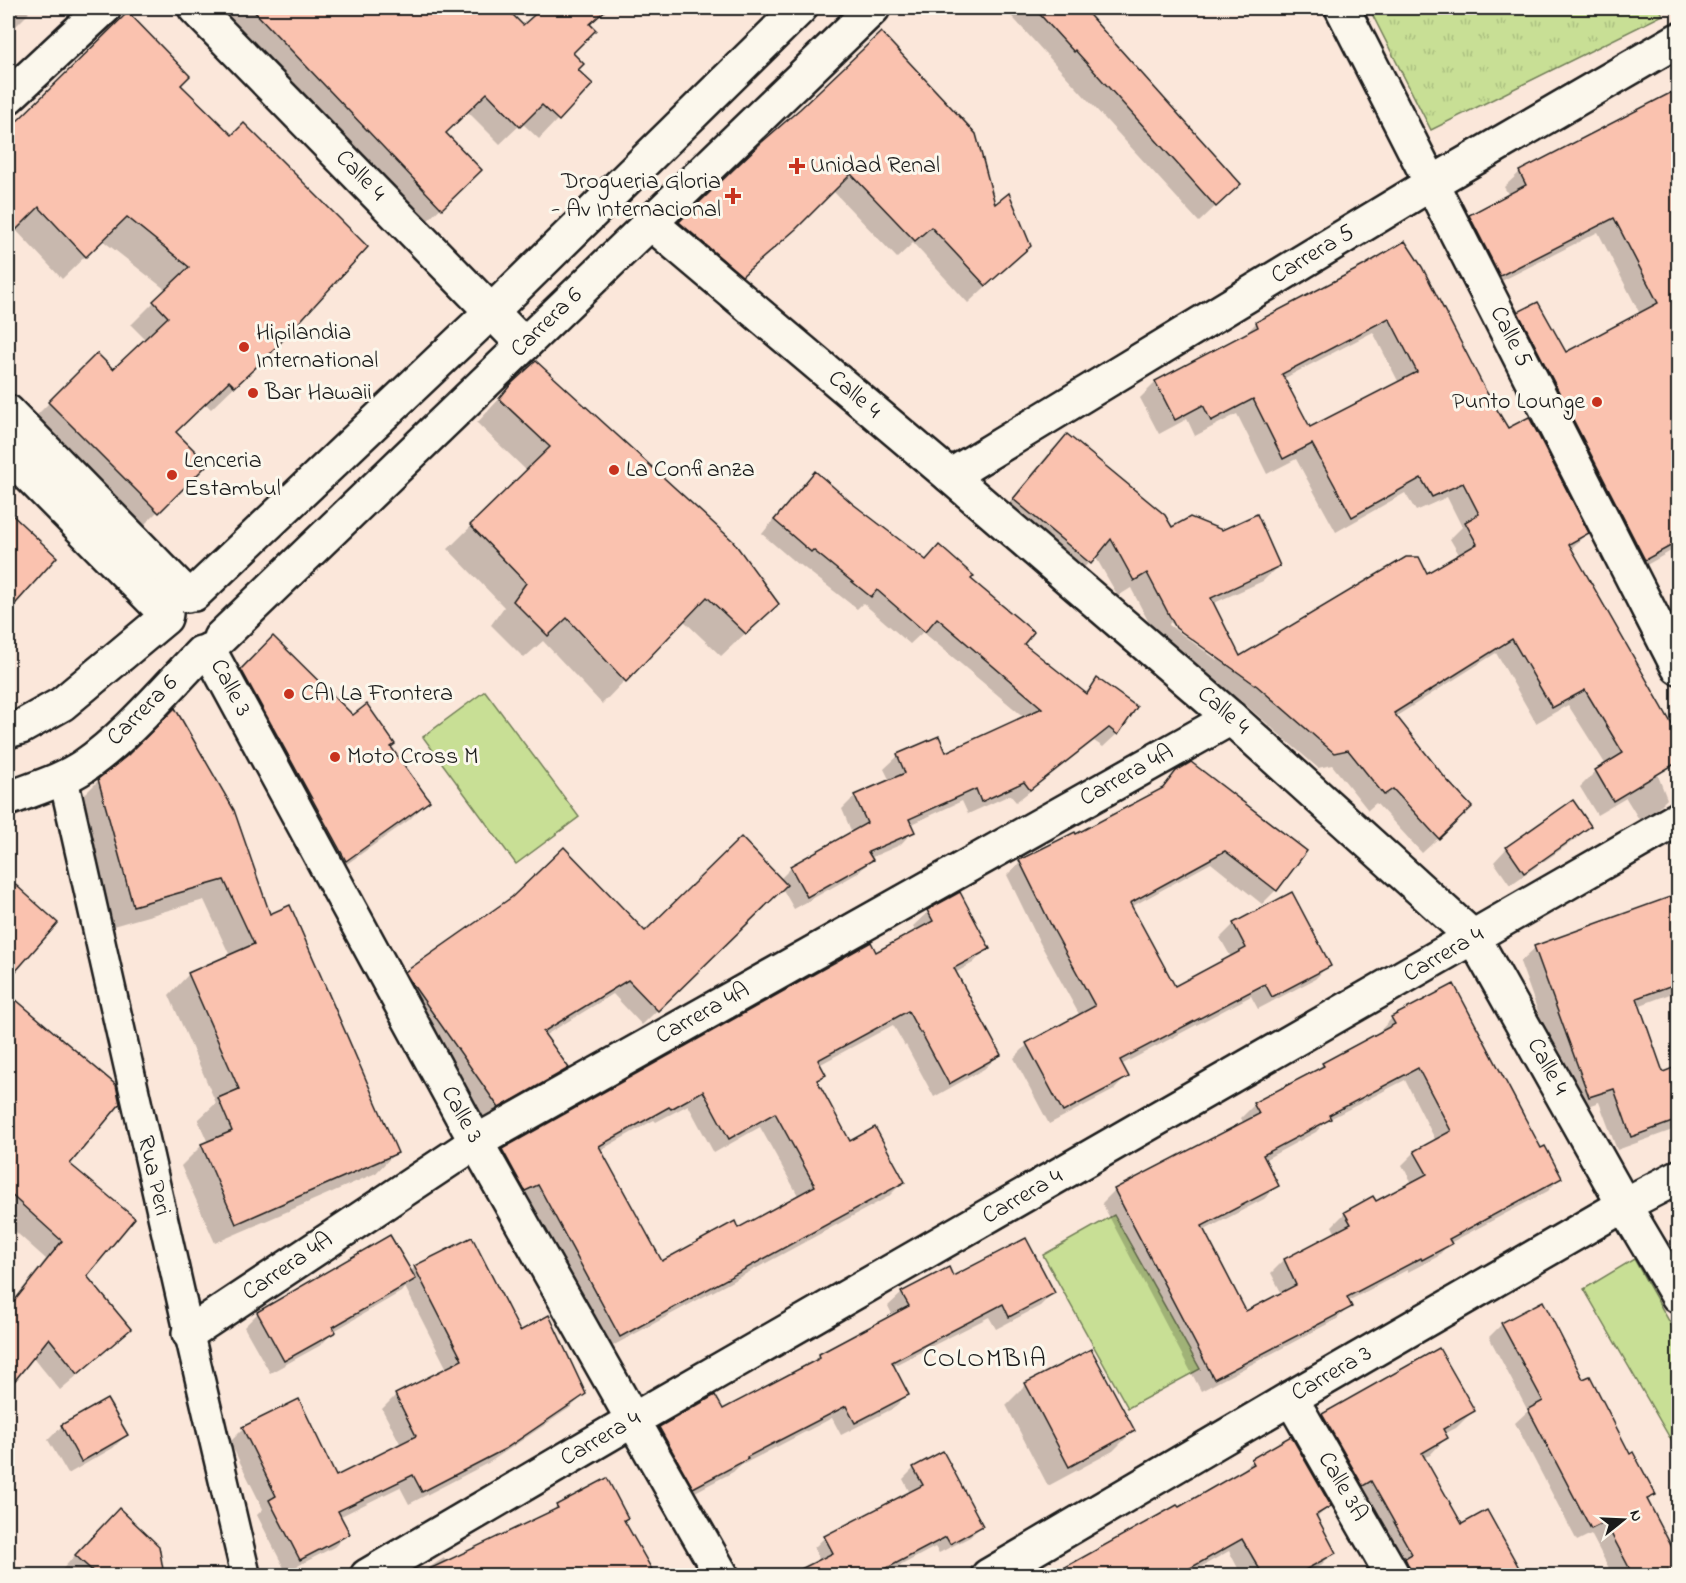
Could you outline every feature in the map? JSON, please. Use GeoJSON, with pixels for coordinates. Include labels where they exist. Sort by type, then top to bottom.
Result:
{"type":"FeatureCollection","features":[{"type":"Feature","properties":{"kind":"street"},"geometry":{"type":"LineString","coordinates":[[8,98],[104,8]]}},
{"type":"Feature","properties":{"kind":"street","name":"Calle 4"},"geometry":{"type":"LineString","coordinates":[[195,8],[524,345]]}},
{"type":"Feature","properties":{"kind":"street","name":"Carrera 6"},"geometry":{"type":"LineString","coordinates":[[8,731],[21,727],[62,704],[178,605],[492,311],[800,8]]}},
{"type":"Feature","properties":{"kind":"street","name":"Carrera 6"},"geometry":{"type":"LineString","coordinates":[[8,798],[73,772],[120,737],[210,647],[652,224],[873,8]]}},
{"type":"Feature","properties":{"kind":"street","name":"Calle 5"},"geometry":{"type":"LineString","coordinates":[[1342,8],[1678,667]]}},
{"type":"Feature","properties":{"kind":"street","name":"Carrera 5"},"geometry":{"type":"LineString","coordinates":[[950,476],[1432,183],[1678,40]]}},
{"type":"Feature","properties":{"kind":"street","name":"Calle 4"},"geometry":{"type":"LineString","coordinates":[[652,224],[1231,718],[1474,938],[1624,1205],[1678,1296]]}},
{"type":"Feature","properties":{"kind":"street"},"geometry":{"type":"LineString","coordinates":[[8,412],[178,605]]}},
{"type":"Feature","properties":{"kind":"street"},"geometry":{"type":"LineString","coordinates":[[8,454],[178,605]]}},
{"type":"Feature","properties":{"kind":"street"},"geometry":{"type":"LineString","coordinates":[[202,596],[217,606],[221,613],[224,630],[210,647],[191,654],[173,645],[165,628],[178,605],[202,596]]}},
{"type":"Feature","properties":{"kind":"street","name":"Calle 3"},"geometry":{"type":"LineString","coordinates":[[210,647],[476,1142],[722,1575]]}},
{"type":"Feature","properties":{"kind":"street","name":"Carrera 4A"},"geometry":{"type":"LineString","coordinates":[[189,1333],[476,1142],[1231,718]]}},
{"type":"Feature","properties":{"kind":"street","name":"Rua Peri"},"geometry":{"type":"LineString","coordinates":[[73,772],[189,1333],[246,1575]]}},
{"type":"Feature","properties":{"kind":"street","name":"Carrera 4"},"geometry":{"type":"LineString","coordinates":[[367,1575],[1678,819]]}},
{"type":"Feature","properties":{"kind":"street","name":"Carrera 3"},"geometry":{"type":"LineString","coordinates":[[988,1575],[1624,1205],[1678,1177]]}},
{"type":"Feature","properties":{"kind":"street","name":"Calle 3A"},"geometry":{"type":"LineString","coordinates":[[1291,1398],[1393,1575]]}},
{"type":"Feature","properties":{"kind":"green space"},"geometry":{"type":"Polygon","coordinates":[[[1369,8],[1659,8],[1663,15],[1431,130],[1369,8]]]}},
{"type":"Feature","properties":{"kind":"green space"},"geometry":{"type":"Polygon","coordinates":[[[485,691],[579,817],[516,864],[423,737],[485,691]]]}},
{"type":"Feature","properties":{"kind":"green space"},"geometry":{"type":"Polygon","coordinates":[[[1114,1215],[1200,1369],[1128,1408],[1043,1255],[1114,1215]]]}},
{"type":"Feature","properties":{"kind":"green space"},"geometry":{"type":"Polygon","coordinates":[[[1634,1259],[1678,1337],[1678,1452],[1584,1289],[1634,1259]]]}},
{"type":"Feature","properties":{"kind":"building"},"geometry":{"type":"Polygon","coordinates":[[[251,8],[506,8],[523,25],[542,8],[608,8],[590,24],[596,30],[573,53],[584,64],[578,70],[593,84],[559,121],[542,105],[520,127],[487,93],[446,133],[482,170],[442,209],[251,8]]]}},
{"type":"Feature","properties":{"kind":"building"},"geometry":{"type":"Polygon","coordinates":[[[1034,8],[1083,8],[1241,184],[1216,207],[1075,50],[1074,52],[1034,8]]]}},
{"type":"Feature","properties":{"kind":"building"},"geometry":{"type":"Polygon","coordinates":[[[128,12],[190,76],[181,85],[232,135],[244,123],[368,247],[271,353],[235,387],[229,381],[176,432],[208,464],[159,513],[48,402],[97,353],[113,369],[168,317],[153,301],[189,267],[127,217],[86,257],[39,207],[8,238],[8,130],[128,12]]]}},
{"type":"Feature","properties":{"kind":"building"},"geometry":{"type":"Polygon","coordinates":[[[881,32],[976,134],[995,204],[1009,193],[1031,246],[986,286],[931,227],[915,241],[851,174],[796,229],[742,276],[679,222],[881,32]]]}},
{"type":"Feature","properties":{"kind":"building"},"geometry":{"type":"Polygon","coordinates":[[[1678,89],[1678,542],[1645,560],[1518,312],[1538,302],[1566,352],[1658,303],[1614,218],[1500,276],[1469,215],[1526,185],[1519,171],[1678,89]]]}},
{"type":"Feature","properties":{"kind":"building"},"geometry":{"type":"Polygon","coordinates":[[[1405,241],[1422,267],[1487,393],[1508,428],[1529,417],[1589,533],[1569,544],[1678,735],[1678,762],[1613,801],[1595,770],[1623,753],[1585,690],[1552,708],[1512,639],[1394,713],[1446,779],[1472,807],[1439,839],[1393,789],[1384,795],[1348,750],[1334,753],[1257,686],[1176,628],[1147,573],[1134,581],[1111,539],[1091,564],[1013,499],[1067,434],[1165,515],[1172,527],[1190,517],[1222,530],[1257,514],[1280,566],[1211,598],[1240,656],[1406,557],[1419,557],[1427,573],[1477,544],[1465,522],[1479,514],[1463,483],[1432,497],[1421,478],[1352,517],[1312,444],[1283,459],[1253,399],[1211,421],[1203,405],[1175,420],[1155,381],[1258,327],[1256,322],[1363,266],[1405,241]],[[1389,318],[1282,374],[1310,427],[1417,372],[1389,318]]]}},
{"type":"Feature","properties":{"kind":"building"},"geometry":{"type":"Polygon","coordinates":[[[536,361],[733,541],[779,604],[746,634],[707,597],[626,682],[567,618],[548,636],[513,601],[526,583],[470,525],[550,447],[499,399],[512,383],[536,361]]]}},
{"type":"Feature","properties":{"kind":"building"},"geometry":{"type":"Polygon","coordinates":[[[815,471],[853,504],[926,560],[939,545],[974,576],[971,579],[1034,632],[1024,644],[1087,694],[1097,678],[1137,707],[1118,735],[1109,728],[1030,790],[1024,782],[981,802],[976,789],[909,819],[915,832],[868,852],[873,860],[807,897],[790,866],[867,823],[854,795],[905,773],[897,754],[939,736],[946,752],[1042,708],[937,618],[925,632],[877,590],[871,597],[813,550],[811,552],[774,520],[815,471]]]}},
{"type":"Feature","properties":{"kind":"building"},"geometry":{"type":"Polygon","coordinates":[[[8,511],[57,557],[8,612],[8,511]]]}},
{"type":"Feature","properties":{"kind":"building"},"geometry":{"type":"Polygon","coordinates":[[[273,636],[353,715],[367,704],[395,744],[391,747],[430,801],[346,861],[241,669],[273,636]]]}},
{"type":"Feature","properties":{"kind":"building"},"geometry":{"type":"Polygon","coordinates":[[[175,708],[234,810],[270,914],[290,905],[398,1153],[236,1224],[201,1144],[232,1131],[218,1098],[239,1089],[188,973],[254,944],[224,880],[133,906],[98,779],[128,755],[175,708]]]}},
{"type":"Feature","properties":{"kind":"building"},"geometry":{"type":"Polygon","coordinates":[[[1191,762],[1307,851],[1277,891],[1225,851],[1130,903],[1175,986],[1246,948],[1233,923],[1292,892],[1331,966],[1272,997],[1265,984],[1120,1060],[1129,1077],[1063,1112],[1026,1043],[1095,1006],[1019,860],[1075,832],[1076,834],[1163,788],[1176,771],[1191,762]]]}},
{"type":"Feature","properties":{"kind":"building"},"geometry":{"type":"Polygon","coordinates":[[[1573,800],[1591,826],[1524,873],[1506,847],[1573,800]]]}},
{"type":"Feature","properties":{"kind":"building"},"geometry":{"type":"Polygon","coordinates":[[[741,837],[787,885],[658,1011],[628,980],[543,1032],[569,1068],[499,1108],[405,972],[512,897],[564,847],[645,931],[741,837]]]}},
{"type":"Feature","properties":{"kind":"building"},"geometry":{"type":"Polygon","coordinates":[[[8,878],[58,923],[8,980],[8,878]]]}},
{"type":"Feature","properties":{"kind":"building"},"geometry":{"type":"Polygon","coordinates":[[[960,892],[990,949],[954,968],[1001,1055],[949,1084],[908,1011],[818,1060],[826,1075],[817,1080],[850,1141],[875,1127],[905,1182],[620,1337],[538,1185],[525,1191],[502,1149],[871,942],[876,952],[933,921],[927,910],[960,892]],[[703,1091],[599,1146],[662,1261],[735,1221],[738,1228],[815,1186],[775,1113],[729,1139],[703,1091]]]}},
{"type":"Feature","properties":{"kind":"building"},"geometry":{"type":"Polygon","coordinates":[[[1678,894],[1678,983],[1637,998],[1663,1072],[1678,1066],[1678,1120],[1631,1137],[1614,1089],[1589,1097],[1534,946],[1678,894]]]}},
{"type":"Feature","properties":{"kind":"building"},"geometry":{"type":"Polygon","coordinates":[[[1454,984],[1541,1148],[1545,1146],[1562,1178],[1449,1239],[1452,1244],[1347,1297],[1352,1307],[1214,1379],[1114,1189],[1259,1114],[1253,1103],[1324,1066],[1322,1063],[1395,1024],[1391,1017],[1454,984]],[[1418,1068],[1329,1115],[1331,1119],[1263,1155],[1279,1186],[1202,1226],[1246,1311],[1296,1285],[1284,1259],[1351,1224],[1344,1212],[1373,1196],[1376,1201],[1427,1174],[1414,1151],[1451,1131],[1418,1068]]]}},
{"type":"Feature","properties":{"kind":"building"},"geometry":{"type":"Polygon","coordinates":[[[8,993],[116,1085],[120,1104],[70,1164],[135,1218],[87,1276],[131,1329],[78,1374],[49,1338],[8,1389],[8,1309],[62,1241],[8,1192],[8,993]]]}},
{"type":"Feature","properties":{"kind":"building"},"geometry":{"type":"Polygon","coordinates":[[[390,1235],[416,1279],[333,1327],[336,1332],[284,1361],[257,1312],[390,1235]]]}},
{"type":"Feature","properties":{"kind":"building"},"geometry":{"type":"Polygon","coordinates":[[[472,1237],[520,1331],[549,1315],[586,1394],[505,1449],[422,1492],[413,1475],[338,1511],[350,1534],[300,1560],[269,1500],[276,1496],[242,1427],[299,1399],[336,1476],[416,1436],[395,1394],[462,1360],[414,1266],[472,1237]]]}},
{"type":"Feature","properties":{"kind":"building"},"geometry":{"type":"Polygon","coordinates":[[[1026,1238],[1055,1293],[1009,1317],[1003,1304],[892,1362],[909,1395],[855,1423],[846,1406],[747,1457],[748,1459],[693,1488],[659,1427],[715,1395],[723,1409],[820,1358],[819,1354],[909,1306],[901,1292],[949,1267],[953,1276],[1026,1238]]]}},
{"type":"Feature","properties":{"kind":"building"},"geometry":{"type":"Polygon","coordinates":[[[1543,1301],[1583,1379],[1590,1376],[1630,1454],[1633,1452],[1656,1495],[1647,1499],[1678,1559],[1678,1566],[1660,1575],[1633,1575],[1605,1522],[1591,1529],[1528,1409],[1543,1401],[1501,1323],[1543,1301]]]}},
{"type":"Feature","properties":{"kind":"building"},"geometry":{"type":"Polygon","coordinates":[[[1439,1348],[1475,1411],[1443,1429],[1448,1438],[1422,1453],[1462,1524],[1487,1510],[1523,1575],[1412,1575],[1405,1558],[1412,1554],[1371,1481],[1363,1486],[1322,1414],[1439,1348]]]}},
{"type":"Feature","properties":{"kind":"building"},"geometry":{"type":"Polygon","coordinates":[[[1091,1349],[1135,1431],[1069,1467],[1025,1383],[1091,1349]]]}},
{"type":"Feature","properties":{"kind":"building"},"geometry":{"type":"Polygon","coordinates":[[[107,1399],[128,1435],[81,1462],[61,1425],[107,1399]]]}},
{"type":"Feature","properties":{"kind":"building"},"geometry":{"type":"Polygon","coordinates":[[[1291,1436],[1331,1506],[1316,1515],[1336,1553],[1296,1575],[1263,1575],[1242,1539],[1178,1575],[1051,1575],[1254,1464],[1251,1459],[1291,1436]]]}},
{"type":"Feature","properties":{"kind":"building"},"geometry":{"type":"Polygon","coordinates":[[[943,1451],[983,1526],[950,1544],[946,1537],[874,1575],[789,1575],[833,1553],[824,1536],[923,1485],[913,1467],[943,1451]]]}},
{"type":"Feature","properties":{"kind":"building"},"geometry":{"type":"Polygon","coordinates":[[[607,1478],[628,1518],[624,1520],[655,1575],[417,1575],[558,1508],[556,1505],[607,1478]]]}},
{"type":"Feature","properties":{"kind":"building"},"geometry":{"type":"Polygon","coordinates":[[[119,1508],[159,1546],[164,1575],[97,1575],[75,1555],[119,1508]]]}},
{"type":"Feature","properties":{"kind":"place","name":"Unidad Renal"},"geometry":{"type":"Point","coordinates":[797,166]}},
{"type":"Feature","properties":{"kind":"place","name":"Drogueria Gloria - Av Internacional"},"geometry":{"type":"Point","coordinates":[733,196]}},
{"type":"Feature","properties":{"kind":"place","name":"Hipilandia International"},"geometry":{"type":"Point","coordinates":[244,347]}},
{"type":"Feature","properties":{"kind":"place","name":"Bar Hawaii"},"geometry":{"type":"Point","coordinates":[253,393]}},
{"type":"Feature","properties":{"kind":"place","name":"Punto Lounge"},"geometry":{"type":"Point","coordinates":[1597,402]}},
{"type":"Feature","properties":{"kind":"place","name":"La Confianza"},"geometry":{"type":"Point","coordinates":[614,470]}},
{"type":"Feature","properties":{"kind":"place","name":"Lenceria Estambul"},"geometry":{"type":"Point","coordinates":[172,475]}},
{"type":"Feature","properties":{"kind":"place","name":"CAI La Frontera"},"geometry":{"type":"Point","coordinates":[289,694]}},
{"type":"Feature","properties":{"kind":"place","name":"Moto Cross M"},"geometry":{"type":"Point","coordinates":[335,757]}},
{"type":"Feature","properties":{"kind":"district","name":"COLOMBIA"},"geometry":{"type":"Point","coordinates":[985,1360]}}]}
